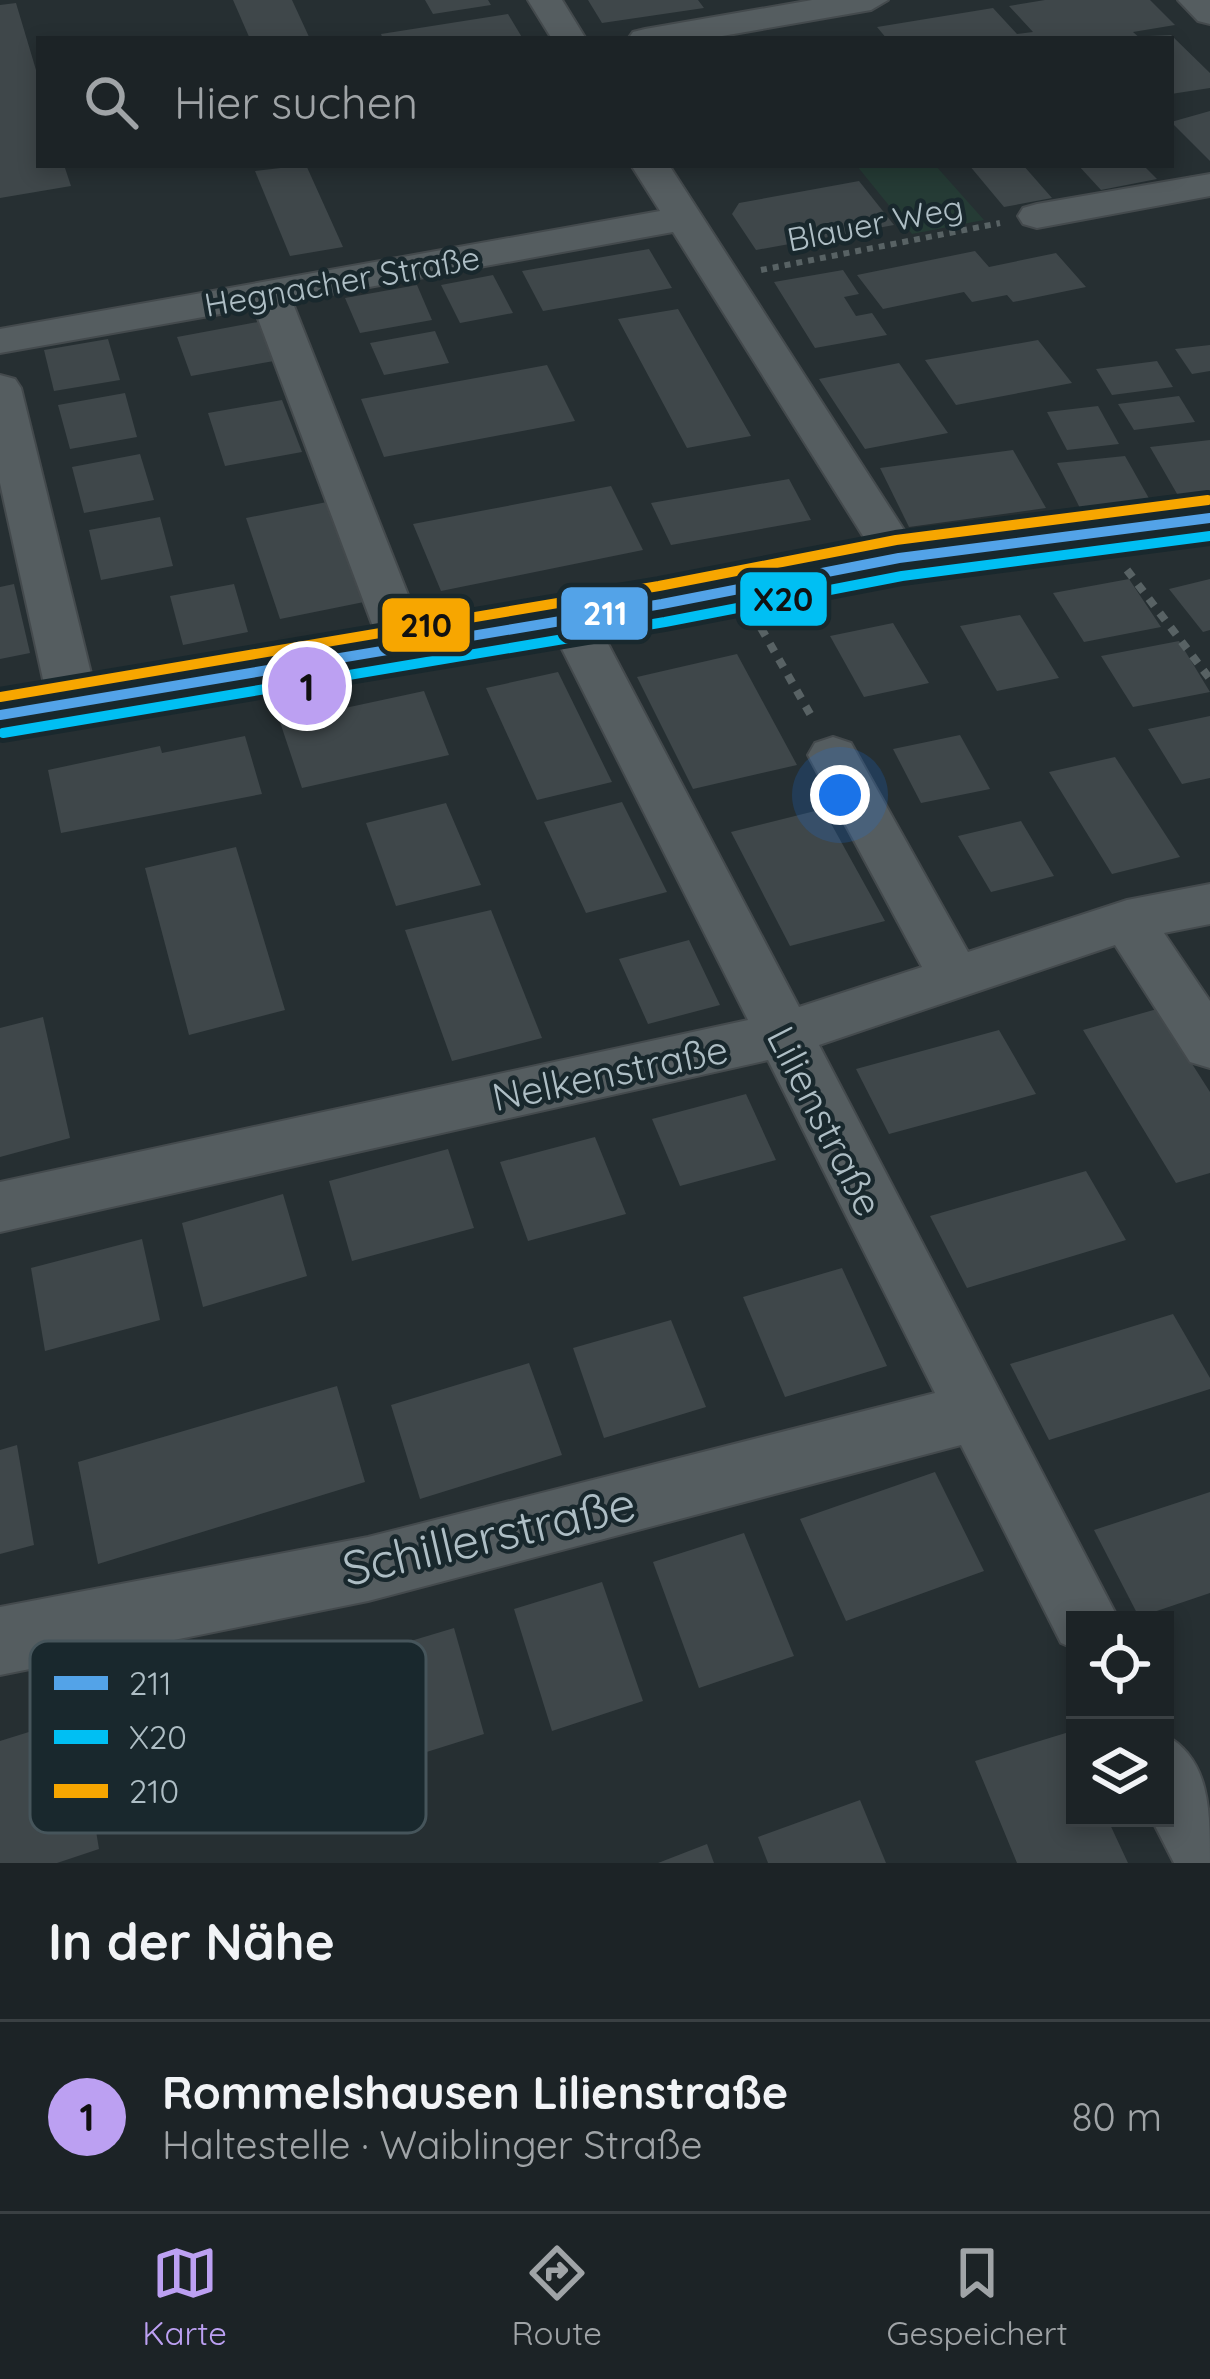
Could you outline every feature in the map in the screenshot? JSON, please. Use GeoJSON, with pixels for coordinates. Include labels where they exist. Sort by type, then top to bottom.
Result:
{"type":"FeatureCollection","features":[{"type":"Feature","properties":{"kind":"street"},"geometry":{"type":"LineString","coordinates":[[545,0],[567,36]]}},
{"type":"Feature","properties":{"kind":"street"},"geometry":{"type":"LineString","coordinates":[[662,36],[871,0]]}},
{"type":"Feature","properties":{"kind":"street"},"geometry":{"type":"LineString","coordinates":[[1195,0],[1210,14]]}},
{"type":"Feature","properties":{"kind":"street"},"geometry":{"type":"LineString","coordinates":[[652,168],[899,558]]}},
{"type":"Feature","properties":{"kind":"street"},"geometry":{"type":"LineString","coordinates":[[1036,216],[1210,185]]}},
{"type":"Feature","properties":{"kind":"street","name":"Hegnacher Straße"},"geometry":{"type":"LineString","coordinates":[[0,341],[683,219]]}},
{"type":"Feature","properties":{"kind":"street"},"geometry":{"type":"LineString","coordinates":[[269,295],[405,648]]}},
{"type":"Feature","properties":{"kind":"street"},"geometry":{"type":"LineString","coordinates":[[0,388],[73,702]]}},
{"type":"Feature","properties":{"kind":"street"},"geometry":{"type":"LineString","coordinates":[[0,715],[740,590],[899,558],[1210,518]]}},
{"type":"Feature","properties":{"kind":"street","name":"Lilienstraße"},"geometry":{"type":"LineString","coordinates":[[571,619],[974,1412],[1080,1611]]}},
{"type":"Feature","properties":{"kind":"street"},"geometry":{"type":"LineString","coordinates":[[833,754],[953,974]]}},
{"type":"Feature","properties":{"kind":"street","name":"Nelkenstraße"},"geometry":{"type":"LineString","coordinates":[[0,1207],[781,1035],[953,974],[1127,920],[1210,904]]}},
{"type":"Feature","properties":{"kind":"street"},"geometry":{"type":"LineString","coordinates":[[1127,920],[1210,1046]]}},
{"type":"Feature","properties":{"kind":"street","name":"Schillerstraße"},"geometry":{"type":"LineString","coordinates":[[0,1641],[110,1624],[573,1519],[974,1412]]}},
{"type":"Feature","properties":{"kind":"street"},"geometry":{"type":"LineString","coordinates":[[1174,1788],[1210,1856]]}},
{"type":"Feature","properties":{"kind":"path","name":"Blauer Weg"},"geometry":{"type":"LineString","coordinates":[[722,278],[1036,216]]}},
{"type":"Feature","properties":{"kind":"path"},"geometry":{"type":"LineString","coordinates":[[1101,535],[1210,679]]}},
{"type":"Feature","properties":{"kind":"path"},"geometry":{"type":"LineString","coordinates":[[740,590],[833,754]]}},
{"type":"Feature","properties":{"kind":"green space"},"geometry":{"type":"Polygon","coordinates":[[[859,168],[938,168],[984,220],[912,234],[859,168]]]}},
{"type":"Feature","properties":{"kind":"building"},"geometry":{"type":"Polygon","coordinates":[[[233,0],[292,0],[309,36],[249,36],[233,0]]]}},
{"type":"Feature","properties":{"kind":"building"},"geometry":{"type":"Polygon","coordinates":[[[425,0],[488,0],[491,5],[433,14],[425,0]]]}},
{"type":"Feature","properties":{"kind":"building"},"geometry":{"type":"Polygon","coordinates":[[[588,0],[698,0],[704,8],[602,23],[588,0]]]}},
{"type":"Feature","properties":{"kind":"building"},"geometry":{"type":"Polygon","coordinates":[[[1045,0],[1150,0],[1175,25],[1133,32],[1138,36],[884,36],[877,27],[993,8],[1017,34],[1033,32],[1009,6],[1045,0]]]}},
{"type":"Feature","properties":{"kind":"building"},"geometry":{"type":"Polygon","coordinates":[[[16,3],[36,70],[36,168],[65,168],[71,186],[0,198],[0,5],[16,3]]]}},
{"type":"Feature","properties":{"kind":"building"},"geometry":{"type":"Polygon","coordinates":[[[508,14],[521,36],[382,36],[508,14]]]}},
{"type":"Feature","properties":{"kind":"building"},"geometry":{"type":"Polygon","coordinates":[[[1174,38],[1210,73],[1210,88],[1174,94],[1174,38]]]}},
{"type":"Feature","properties":{"kind":"building"},"geometry":{"type":"Polygon","coordinates":[[[1210,111],[1210,161],[1174,125],[1210,111]]]}},
{"type":"Feature","properties":{"kind":"building"},"geometry":{"type":"Polygon","coordinates":[[[307,168],[343,247],[290,256],[255,171],[307,168]]]}},
{"type":"Feature","properties":{"kind":"building"},"geometry":{"type":"Polygon","coordinates":[[[972,168],[1026,168],[1052,198],[1004,207],[972,168]]]}},
{"type":"Feature","properties":{"kind":"building"},"geometry":{"type":"Polygon","coordinates":[[[1081,168],[1146,168],[1157,179],[1101,190],[1081,168]]]}},
{"type":"Feature","properties":{"kind":"building"},"geometry":{"type":"Polygon","coordinates":[[[859,181],[894,225],[756,250],[732,214],[739,203],[859,181]]]}},
{"type":"Feature","properties":{"kind":"building"},"geometry":{"type":"Polygon","coordinates":[[[649,249],[672,288],[543,311],[522,271],[649,249]]]}},
{"type":"Feature","properties":{"kind":"building"},"geometry":{"type":"Polygon","coordinates":[[[975,251],[989,267],[1056,253],[1086,287],[1013,302],[1007,295],[972,302],[964,292],[883,309],[857,275],[975,251]]]}},
{"type":"Feature","properties":{"kind":"building"},"geometry":{"type":"Polygon","coordinates":[[[843,270],[859,294],[844,297],[856,316],[872,313],[887,335],[815,348],[774,282],[843,270]]]}},
{"type":"Feature","properties":{"kind":"building"},"geometry":{"type":"Polygon","coordinates":[[[493,275],[513,313],[460,323],[441,285],[493,275]]]}},
{"type":"Feature","properties":{"kind":"building"},"geometry":{"type":"Polygon","coordinates":[[[417,285],[432,320],[360,333],[345,298],[417,285]]]}},
{"type":"Feature","properties":{"kind":"building"},"geometry":{"type":"Polygon","coordinates":[[[678,309],[751,436],[687,448],[618,319],[678,309]]]}},
{"type":"Feature","properties":{"kind":"building"},"geometry":{"type":"Polygon","coordinates":[[[258,322],[274,361],[191,376],[177,337],[258,322]]]}},
{"type":"Feature","properties":{"kind":"building"},"geometry":{"type":"Polygon","coordinates":[[[435,331],[449,363],[384,375],[370,343],[435,331]]]}},
{"type":"Feature","properties":{"kind":"building"},"geometry":{"type":"Polygon","coordinates":[[[108,339],[120,380],[54,391],[44,350],[108,339]]]}},
{"type":"Feature","properties":{"kind":"building"},"geometry":{"type":"Polygon","coordinates":[[[1038,340],[1072,383],[956,405],[925,360],[1038,340]]]}},
{"type":"Feature","properties":{"kind":"building"},"geometry":{"type":"Polygon","coordinates":[[[1210,345],[1210,371],[1192,374],[1175,349],[1210,345]]]}},
{"type":"Feature","properties":{"kind":"building"},"geometry":{"type":"Polygon","coordinates":[[[1157,361],[1173,387],[1112,395],[1096,369],[1157,361]]]}},
{"type":"Feature","properties":{"kind":"building"},"geometry":{"type":"Polygon","coordinates":[[[899,363],[948,433],[865,449],[819,379],[899,363]]]}},
{"type":"Feature","properties":{"kind":"building"},"geometry":{"type":"Polygon","coordinates":[[[547,365],[575,421],[384,457],[361,399],[547,365]]]}},
{"type":"Feature","properties":{"kind":"building"},"geometry":{"type":"Polygon","coordinates":[[[125,393],[137,437],[70,449],[58,405],[125,393]]]}},
{"type":"Feature","properties":{"kind":"building"},"geometry":{"type":"Polygon","coordinates":[[[1179,396],[1195,422],[1134,430],[1118,404],[1179,396]]]}},
{"type":"Feature","properties":{"kind":"building"},"geometry":{"type":"Polygon","coordinates":[[[282,400],[302,452],[225,466],[208,413],[282,400]]]}},
{"type":"Feature","properties":{"kind":"building"},"geometry":{"type":"Polygon","coordinates":[[[1098,406],[1119,444],[1067,450],[1047,412],[1098,406]]]}},
{"type":"Feature","properties":{"kind":"building"},"geometry":{"type":"Polygon","coordinates":[[[1210,440],[1210,495],[1180,499],[1150,447],[1210,440]]]}},
{"type":"Feature","properties":{"kind":"building"},"geometry":{"type":"Polygon","coordinates":[[[1013,450],[1046,508],[909,527],[880,468],[1013,450]]]}},
{"type":"Feature","properties":{"kind":"building"},"geometry":{"type":"Polygon","coordinates":[[[140,454],[154,500],[84,513],[72,467],[140,454]]]}},
{"type":"Feature","properties":{"kind":"building"},"geometry":{"type":"Polygon","coordinates":[[[1125,456],[1151,502],[1081,510],[1057,463],[1125,456]]]}},
{"type":"Feature","properties":{"kind":"building"},"geometry":{"type":"Polygon","coordinates":[[[789,479],[811,520],[671,545],[651,503],[789,479]]]}},
{"type":"Feature","properties":{"kind":"building"},"geometry":{"type":"Polygon","coordinates":[[[611,486],[643,550],[441,591],[413,524],[611,486]]]}},
{"type":"Feature","properties":{"kind":"building"},"geometry":{"type":"Polygon","coordinates":[[[327,502],[364,602],[280,619],[246,518],[327,502]]]}},
{"type":"Feature","properties":{"kind":"building"},"geometry":{"type":"Polygon","coordinates":[[[160,517],[173,566],[101,580],[89,530],[160,517]]]}},
{"type":"Feature","properties":{"kind":"building"},"geometry":{"type":"Polygon","coordinates":[[[1129,579],[1161,627],[1084,642],[1053,593],[1129,579]]]}},
{"type":"Feature","properties":{"kind":"building"},"geometry":{"type":"Polygon","coordinates":[[[1210,579],[1210,630],[1203,632],[1169,589],[1210,579]]]}},
{"type":"Feature","properties":{"kind":"building"},"geometry":{"type":"Polygon","coordinates":[[[14,584],[30,653],[0,659],[0,587],[14,584]]]}},
{"type":"Feature","properties":{"kind":"building"},"geometry":{"type":"Polygon","coordinates":[[[234,584],[248,632],[183,645],[170,596],[234,584]]]}},
{"type":"Feature","properties":{"kind":"building"},"geometry":{"type":"Polygon","coordinates":[[[1020,615],[1059,678],[997,691],[960,626],[1020,615]]]}},
{"type":"Feature","properties":{"kind":"building"},"geometry":{"type":"Polygon","coordinates":[[[893,623],[929,683],[864,697],[830,636],[893,623]]]}},
{"type":"Feature","properties":{"kind":"building"},"geometry":{"type":"Polygon","coordinates":[[[1179,641],[1210,692],[1133,707],[1101,656],[1179,641]]]}},
{"type":"Feature","properties":{"kind":"building"},"geometry":{"type":"Polygon","coordinates":[[[737,654],[797,765],[693,789],[637,677],[737,654]]]}},
{"type":"Feature","properties":{"kind":"building"},"geometry":{"type":"Polygon","coordinates":[[[558,672],[612,782],[537,800],[486,688],[558,672]]]}},
{"type":"Feature","properties":{"kind":"building"},"geometry":{"type":"Polygon","coordinates":[[[424,691],[449,755],[302,788],[280,722],[424,691]]]}},
{"type":"Feature","properties":{"kind":"building"},"geometry":{"type":"Polygon","coordinates":[[[1210,716],[1210,778],[1182,784],[1148,729],[1210,716]]]}},
{"type":"Feature","properties":{"kind":"building"},"geometry":{"type":"Polygon","coordinates":[[[960,735],[990,789],[921,803],[893,749],[960,735]]]}},
{"type":"Feature","properties":{"kind":"building"},"geometry":{"type":"Polygon","coordinates":[[[245,736],[262,794],[61,833],[48,770],[160,746],[162,753],[245,736]]]}},
{"type":"Feature","properties":{"kind":"building"},"geometry":{"type":"Polygon","coordinates":[[[1115,757],[1180,857],[1112,874],[1049,772],[1115,757]]]}},
{"type":"Feature","properties":{"kind":"building"},"geometry":{"type":"Polygon","coordinates":[[[622,802],[667,892],[586,913],[544,822],[622,802]]]}},
{"type":"Feature","properties":{"kind":"building"},"geometry":{"type":"Polygon","coordinates":[[[446,803],[481,885],[396,906],[366,823],[446,803]]]}},
{"type":"Feature","properties":{"kind":"building"},"geometry":{"type":"Polygon","coordinates":[[[823,809],[885,921],[790,946],[731,832],[823,809]]]}},
{"type":"Feature","properties":{"kind":"building"},"geometry":{"type":"Polygon","coordinates":[[[1021,821],[1054,876],[991,892],[958,836],[1021,821]]]}},
{"type":"Feature","properties":{"kind":"building"},"geometry":{"type":"Polygon","coordinates":[[[236,847],[285,1010],[189,1035],[145,868],[236,847]]]}},
{"type":"Feature","properties":{"kind":"building"},"geometry":{"type":"Polygon","coordinates":[[[491,910],[542,1038],[452,1061],[405,930],[491,910]]]}},
{"type":"Feature","properties":{"kind":"building"},"geometry":{"type":"Polygon","coordinates":[[[689,940],[720,1005],[648,1024],[619,959],[689,940]]]}},
{"type":"Feature","properties":{"kind":"building"},"geometry":{"type":"Polygon","coordinates":[[[1157,1009],[1210,1092],[1210,1173],[1176,1183],[1083,1030],[1157,1009]]]}},
{"type":"Feature","properties":{"kind":"building"},"geometry":{"type":"Polygon","coordinates":[[[43,1017],[70,1138],[0,1157],[0,1028],[43,1017]]]}},
{"type":"Feature","properties":{"kind":"building"},"geometry":{"type":"Polygon","coordinates":[[[999,1030],[1036,1094],[889,1134],[856,1069],[999,1030]]]}},
{"type":"Feature","properties":{"kind":"building"},"geometry":{"type":"Polygon","coordinates":[[[746,1094],[776,1160],[680,1186],[652,1119],[746,1094]]]}},
{"type":"Feature","properties":{"kind":"building"},"geometry":{"type":"Polygon","coordinates":[[[595,1137],[626,1214],[528,1241],[500,1162],[595,1137]]]}},
{"type":"Feature","properties":{"kind":"building"},"geometry":{"type":"Polygon","coordinates":[[[448,1149],[474,1228],[352,1261],[329,1181],[448,1149]]]}},
{"type":"Feature","properties":{"kind":"building"},"geometry":{"type":"Polygon","coordinates":[[[1086,1171],[1126,1240],[967,1288],[930,1216],[1086,1171]]]}},
{"type":"Feature","properties":{"kind":"building"},"geometry":{"type":"Polygon","coordinates":[[[283,1194],[307,1276],[203,1307],[182,1223],[283,1194]]]}},
{"type":"Feature","properties":{"kind":"building"},"geometry":{"type":"Polygon","coordinates":[[[142,1239],[160,1320],[45,1351],[31,1268],[142,1239]]]}},
{"type":"Feature","properties":{"kind":"building"},"geometry":{"type":"Polygon","coordinates":[[[842,1268],[887,1366],[785,1397],[743,1297],[842,1268]]]}},
{"type":"Feature","properties":{"kind":"building"},"geometry":{"type":"Polygon","coordinates":[[[1173,1314],[1210,1378],[1210,1389],[1049,1440],[1010,1364],[1173,1314]]]}},
{"type":"Feature","properties":{"kind":"building"},"geometry":{"type":"Polygon","coordinates":[[[671,1320],[706,1407],[604,1438],[573,1348],[671,1320]]]}},
{"type":"Feature","properties":{"kind":"building"},"geometry":{"type":"Polygon","coordinates":[[[529,1363],[562,1455],[420,1499],[391,1405],[529,1363]]]}},
{"type":"Feature","properties":{"kind":"building"},"geometry":{"type":"Polygon","coordinates":[[[337,1386],[365,1482],[98,1564],[78,1462],[337,1386]]]}},
{"type":"Feature","properties":{"kind":"building"},"geometry":{"type":"Polygon","coordinates":[[[17,1445],[34,1545],[0,1554],[0,1450],[17,1445]]]}},
{"type":"Feature","properties":{"kind":"building"},"geometry":{"type":"Polygon","coordinates":[[[935,1472],[984,1571],[846,1621],[800,1519],[935,1472]]]}},
{"type":"Feature","properties":{"kind":"building"},"geometry":{"type":"Polygon","coordinates":[[[1210,1492],[1210,1593],[1157,1611],[1136,1611],[1094,1530],[1210,1492]]]}},
{"type":"Feature","properties":{"kind":"building"},"geometry":{"type":"Polygon","coordinates":[[[744,1533],[794,1656],[699,1688],[653,1562],[744,1533]]]}},
{"type":"Feature","properties":{"kind":"building"},"geometry":{"type":"Polygon","coordinates":[[[602,1582],[643,1701],[552,1731],[514,1609],[602,1582]]]}},
{"type":"Feature","properties":{"kind":"building"},"geometry":{"type":"Polygon","coordinates":[[[454,1628],[484,1734],[426,1752],[426,1641],[411,1641],[454,1628]]]}},
{"type":"Feature","properties":{"kind":"building"},"geometry":{"type":"Polygon","coordinates":[[[30,1732],[30,1833],[96,1833],[99,1849],[57,1863],[0,1863],[0,1741],[30,1732]]]}},
{"type":"Feature","properties":{"kind":"building"},"geometry":{"type":"Polygon","coordinates":[[[1066,1733],[1066,1827],[1111,1827],[1128,1863],[1017,1863],[975,1761],[1066,1733]]]}},
{"type":"Feature","properties":{"kind":"building"},"geometry":{"type":"Polygon","coordinates":[[[860,1800],[886,1863],[768,1863],[758,1837],[860,1800]]]}},
{"type":"Feature","properties":{"kind":"building"},"geometry":{"type":"Polygon","coordinates":[[[707,1844],[714,1863],[658,1863],[707,1844]]]}},
{"type":"Feature","properties":{"kind":"transit line","name":"210"},"geometry":{"type":"LineString","coordinates":[[0,697],[659,586],[896,540],[1208,500]]}},
{"type":"Feature","properties":{"kind":"transit line","name":"211"},"geometry":{"type":"LineString","coordinates":[[0,715],[662,604],[899,558],[1210,518]]}},
{"type":"Feature","properties":{"kind":"transit line","name":"X20"},"geometry":{"type":"LineString","coordinates":[[3,733],[665,622],[902,576],[1210,536]]}},
{"type":"Feature","properties":{"kind":"place","name":"Rommelshausen Lilienstraße"},"geometry":{"type":"Point","coordinates":[307,686]}}]}
